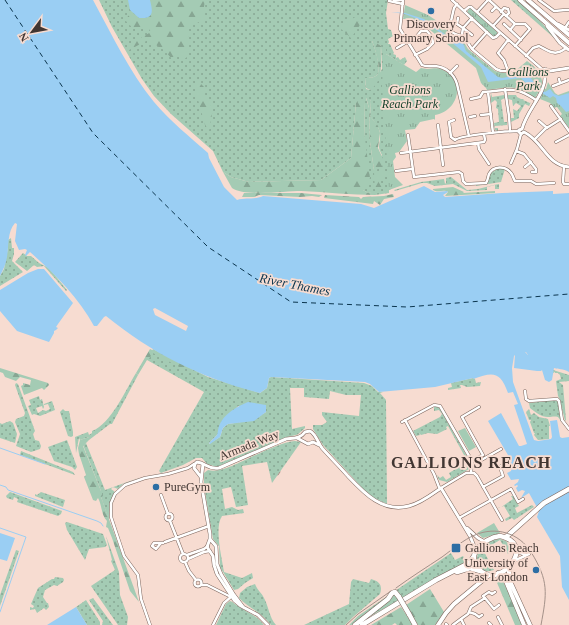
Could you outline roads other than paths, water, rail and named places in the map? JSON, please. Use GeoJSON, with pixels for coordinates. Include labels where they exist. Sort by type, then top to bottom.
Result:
{"type":"FeatureCollection","features":[{"type":"Feature","properties":{"kind":"highway"},"geometry":{"type":"LineString","coordinates":[[362,625],[436,580],[469,563],[480,545],[496,537],[506,537],[548,501],[569,489]]}},
{"type":"Feature","properties":{"kind":"highway"},"geometry":{"type":"LineString","coordinates":[[513,544],[515,534],[521,523]]}},
{"type":"Feature","properties":{"kind":"highway"},"geometry":{"type":"LineString","coordinates":[[367,625],[453,574],[470,568],[489,575],[498,573],[513,562],[516,555],[516,549],[506,537]]}},
{"type":"Feature","properties":{"kind":"highway"},"geometry":{"type":"LineString","coordinates":[[475,553],[475,564],[480,571]]}},
{"type":"Feature","properties":{"kind":"highway"},"geometry":{"type":"LineString","coordinates":[[356,625],[395,592],[414,623]]}},
{"type":"Feature","properties":{"kind":"main road"},"geometry":{"type":"LineString","coordinates":[[520,0],[569,43]]}},
{"type":"Feature","properties":{"kind":"main road"},"geometry":{"type":"LineString","coordinates":[[528,0],[546,16],[567,30],[569,35]]}},
{"type":"Feature","properties":{"kind":"main road"},"geometry":{"type":"LineString","coordinates":[[513,562],[508,576],[530,625]]}},
{"type":"Feature","properties":{"kind":"main road"},"geometry":{"type":"LineString","coordinates":[[480,571],[480,581]]}},
{"type":"Feature","properties":{"kind":"main road"},"geometry":{"type":"LineString","coordinates":[[498,573],[505,579],[524,625]]}},
{"type":"Feature","properties":{"kind":"main road"},"geometry":{"type":"LineString","coordinates":[[438,625],[454,604],[473,590],[480,581],[489,575]]}},
{"type":"Feature","properties":{"kind":"street"},"geometry":{"type":"LineString","coordinates":[[452,0],[494,38],[500,33]]}},
{"type":"Feature","properties":{"kind":"street"},"geometry":{"type":"LineString","coordinates":[[477,12],[489,0],[515,24],[525,24],[530,29],[515,46]]}},
{"type":"Feature","properties":{"kind":"street"},"geometry":{"type":"LineString","coordinates":[[539,0],[554,11],[569,10]]}},
{"type":"Feature","properties":{"kind":"street"},"geometry":{"type":"LineString","coordinates":[[389,1],[402,1],[403,10],[400,28],[420,63],[423,66],[441,67],[450,73],[458,84],[468,117],[469,136]]}},
{"type":"Feature","properties":{"kind":"street"},"geometry":{"type":"LineString","coordinates":[[457,4],[454,8],[449,29],[455,34],[464,37],[472,49],[496,69],[501,71],[512,70]]}},
{"type":"Feature","properties":{"kind":"street"},"geometry":{"type":"LineString","coordinates":[[464,11],[470,6],[526,56],[543,70],[545,69],[546,73],[544,87],[527,114],[511,163]]}},
{"type":"Feature","properties":{"kind":"street"},"geometry":{"type":"LineString","coordinates":[[492,12],[496,7]]}},
{"type":"Feature","properties":{"kind":"street"},"geometry":{"type":"LineString","coordinates":[[493,26],[509,13],[508,9],[504,8],[501,12]]}},
{"type":"Feature","properties":{"kind":"street"},"geometry":{"type":"LineString","coordinates":[[536,14],[566,48]]}},
{"type":"Feature","properties":{"kind":"street"},"geometry":{"type":"LineString","coordinates":[[458,18],[457,24],[472,35]]}},
{"type":"Feature","properties":{"kind":"street"},"geometry":{"type":"LineString","coordinates":[[462,34],[464,28],[472,18]]}},
{"type":"Feature","properties":{"kind":"street"},"geometry":{"type":"LineString","coordinates":[[566,48],[561,42],[569,22]]}},
{"type":"Feature","properties":{"kind":"street"},"geometry":{"type":"LineString","coordinates":[[504,24],[521,40]]}},
{"type":"Feature","properties":{"kind":"street"},"geometry":{"type":"LineString","coordinates":[[510,30],[515,24]]}},
{"type":"Feature","properties":{"kind":"street"},"geometry":{"type":"LineString","coordinates":[[397,48],[423,30],[427,31],[432,36],[433,41],[431,45],[415,56]]}},
{"type":"Feature","properties":{"kind":"street"},"geometry":{"type":"LineString","coordinates":[[472,49],[487,32]]}},
{"type":"Feature","properties":{"kind":"street"},"geometry":{"type":"LineString","coordinates":[[562,37],[565,34],[569,35]]}},
{"type":"Feature","properties":{"kind":"street"},"geometry":{"type":"LineString","coordinates":[[508,40],[498,53],[509,69],[508,71]]}},
{"type":"Feature","properties":{"kind":"street"},"geometry":{"type":"LineString","coordinates":[[526,56],[533,48],[539,46],[549,52],[557,52],[566,48]]}},
{"type":"Feature","properties":{"kind":"street"},"geometry":{"type":"LineString","coordinates":[[450,73],[457,66]]}},
{"type":"Feature","properties":{"kind":"street"},"geometry":{"type":"LineString","coordinates":[[546,73],[569,68]]}},
{"type":"Feature","properties":{"kind":"street"},"geometry":{"type":"LineString","coordinates":[[559,79],[560,83]]}},
{"type":"Feature","properties":{"kind":"street"},"geometry":{"type":"LineString","coordinates":[[553,86],[569,80]]}},
{"type":"Feature","properties":{"kind":"street"},"geometry":{"type":"LineString","coordinates":[[471,99],[480,97],[483,92],[505,89],[520,91],[536,100]]}},
{"type":"Feature","properties":{"kind":"street"},"geometry":{"type":"LineString","coordinates":[[505,89],[510,131]]}},
{"type":"Feature","properties":{"kind":"street"},"geometry":{"type":"LineString","coordinates":[[488,92],[493,133]]}},
{"type":"Feature","properties":{"kind":"street"},"geometry":{"type":"LineString","coordinates":[[551,108],[569,131]]}},
{"type":"Feature","properties":{"kind":"street"},"geometry":{"type":"LineString","coordinates":[[481,116],[491,114]]}},
{"type":"Feature","properties":{"kind":"street"},"geometry":{"type":"LineString","coordinates":[[468,117],[475,116]]}},
{"type":"Feature","properties":{"kind":"street"},"geometry":{"type":"LineString","coordinates":[[535,139],[547,128],[561,119]]}},
{"type":"Feature","properties":{"kind":"street"},"geometry":{"type":"LineString","coordinates":[[454,120],[449,122],[451,137],[454,140],[455,146]]}},
{"type":"Feature","properties":{"kind":"street"},"geometry":{"type":"LineString","coordinates":[[538,121],[547,128]]}},
{"type":"Feature","properties":{"kind":"street"},"geometry":{"type":"LineString","coordinates":[[438,125],[443,164]]}},
{"type":"Feature","properties":{"kind":"street"},"geometry":{"type":"LineString","coordinates":[[454,140],[469,136],[521,131],[535,139],[551,159],[559,165],[569,167]]}},
{"type":"Feature","properties":{"kind":"street"},"geometry":{"type":"LineString","coordinates":[[401,153],[485,142],[484,134]]}},
{"type":"Feature","properties":{"kind":"street"},"geometry":{"type":"LineString","coordinates":[[408,135],[412,169],[416,178],[459,172],[462,174],[463,181],[466,184],[487,182],[489,174],[493,169],[501,167],[509,171],[515,181],[532,181],[536,184],[554,183]]}},
{"type":"Feature","properties":{"kind":"street"},"geometry":{"type":"LineString","coordinates":[[556,142],[561,142],[569,135]]}},
{"type":"Feature","properties":{"kind":"street"},"geometry":{"type":"LineString","coordinates":[[478,143],[478,149],[489,164]]}},
{"type":"Feature","properties":{"kind":"street"},"geometry":{"type":"LineString","coordinates":[[516,151],[524,154],[531,162],[536,169],[536,172],[532,172]]}},
{"type":"Feature","properties":{"kind":"street"},"geometry":{"type":"LineString","coordinates":[[525,166],[531,162]]}},
{"type":"Feature","properties":{"kind":"street"},"geometry":{"type":"LineString","coordinates":[[564,166],[563,182],[564,184],[569,184]]}},
{"type":"Feature","properties":{"kind":"street"},"geometry":{"type":"LineString","coordinates":[[396,171],[412,169]]}},
{"type":"Feature","properties":{"kind":"street"},"geometry":{"type":"LineString","coordinates":[[525,391],[526,399],[529,401],[555,398],[558,399],[562,419],[569,429]]}},
{"type":"Feature","properties":{"kind":"street"},"geometry":{"type":"LineString","coordinates":[[471,473],[472,461],[440,406],[434,405],[403,421],[438,484],[473,541],[475,553]]}},
{"type":"Feature","properties":{"kind":"street"},"geometry":{"type":"LineString","coordinates":[[472,461],[483,455],[462,417],[479,407]]}},
{"type":"Feature","properties":{"kind":"street","name":"Armada Way"},"geometry":{"type":"LineString","coordinates":[[196,470],[219,468],[286,439],[303,436],[305,432],[310,431],[313,433],[320,446],[362,491],[369,498],[384,506],[399,508],[411,506],[421,502],[441,488]]}},
{"type":"Feature","properties":{"kind":"street"},"geometry":{"type":"LineString","coordinates":[[303,436],[304,441]]}},
{"type":"Feature","properties":{"kind":"street"},"geometry":{"type":"LineString","coordinates":[[313,442],[315,437]]}},
{"type":"Feature","properties":{"kind":"street","name":"Armada Way"},"geometry":{"type":"LineString","coordinates":[[297,438],[308,444],[313,442],[320,446]]}},
{"type":"Feature","properties":{"kind":"street"},"geometry":{"type":"LineString","coordinates":[[476,463],[501,449]]}},
{"type":"Feature","properties":{"kind":"street","name":"Armada Way"},"geometry":{"type":"LineString","coordinates":[[201,477],[196,470],[195,464],[199,462],[208,468]]}},
{"type":"Feature","properties":{"kind":"street"},"geometry":{"type":"LineString","coordinates":[[483,487],[503,476],[500,467],[506,463]]}},
{"type":"Feature","properties":{"kind":"street"},"geometry":{"type":"LineString","coordinates":[[150,625],[141,599],[138,575],[124,556],[112,522],[110,514],[111,503],[115,494],[125,485],[144,478],[165,475],[188,468],[195,464]]}},
{"type":"Feature","properties":{"kind":"street","name":"Armada Way"},"geometry":{"type":"LineString","coordinates":[[203,464],[201,477],[210,539]]}},
{"type":"Feature","properties":{"kind":"street"},"geometry":{"type":"LineString","coordinates":[[188,468],[196,470]]}},
{"type":"Feature","properties":{"kind":"street"},"geometry":{"type":"LineString","coordinates":[[441,488],[466,473],[476,474],[502,520]]}},
{"type":"Feature","properties":{"kind":"street"},"geometry":{"type":"LineString","coordinates":[[459,518],[511,489],[518,502],[523,499]]}},
{"type":"Feature","properties":{"kind":"street"},"geometry":{"type":"LineString","coordinates":[[161,495],[168,514],[166,519],[170,521],[183,554]]}},
{"type":"Feature","properties":{"kind":"street"},"geometry":{"type":"LineString","coordinates":[[168,514],[173,516],[170,521]]}},
{"type":"Feature","properties":{"kind":"street"},"geometry":{"type":"LineString","coordinates":[[163,543],[208,526]]}},
{"type":"Feature","properties":{"kind":"street"},"geometry":{"type":"LineString","coordinates":[[465,527],[478,538],[486,542]]}},
{"type":"Feature","properties":{"kind":"street"},"geometry":{"type":"LineString","coordinates":[[183,554],[204,550],[210,539],[216,548],[218,570],[232,596]]}},
{"type":"Feature","properties":{"kind":"street"},"geometry":{"type":"LineString","coordinates":[[208,545],[214,543]]}},
{"type":"Feature","properties":{"kind":"street"},"geometry":{"type":"LineString","coordinates":[[208,545],[208,550],[213,556],[216,571],[237,603],[258,615],[268,625]]}},
{"type":"Feature","properties":{"kind":"street"},"geometry":{"type":"LineString","coordinates":[[186,562],[188,559],[204,552],[211,552],[216,548]]}},
{"type":"Feature","properties":{"kind":"street"},"geometry":{"type":"LineString","coordinates":[[513,562],[529,554],[520,553],[516,549]]}},
{"type":"Feature","properties":{"kind":"street"},"geometry":{"type":"LineString","coordinates":[[183,554],[180,559],[186,562],[189,570],[196,580],[196,585],[207,585],[232,596]]}},
{"type":"Feature","properties":{"kind":"street"},"geometry":{"type":"LineString","coordinates":[[186,554],[188,559]]}},
{"type":"Feature","properties":{"kind":"street"},"geometry":{"type":"LineString","coordinates":[[196,580],[201,580],[201,585]]}},
{"type":"Feature","properties":{"kind":"street"},"geometry":{"type":"LineString","coordinates":[[453,625],[467,615],[471,606],[489,592],[492,594],[495,592]]}},
{"type":"Feature","properties":{"kind":"street"},"geometry":{"type":"LineString","coordinates":[[213,625],[224,603],[232,596]]}},
{"type":"Feature","properties":{"kind":"street"},"geometry":{"type":"LineString","coordinates":[[484,597],[494,609],[500,605]]}},
{"type":"Feature","properties":{"kind":"street"},"geometry":{"type":"LineString","coordinates":[[469,612],[475,614],[479,618],[482,615]]}},
{"type":"Feature","properties":{"kind":"street"},"geometry":{"type":"LineString","coordinates":[[498,617],[502,625]]}},
{"type":"Feature","properties":{"kind":"street"},"geometry":{"type":"LineString","coordinates":[[460,619],[464,625]]}},
{"type":"Feature","properties":{"kind":"water","name":"River Thames"},"geometry":{"type":"Polygon","coordinates":[[[0,0],[93,0],[121,52],[145,90],[154,102],[180,129],[208,153],[209,158],[224,187],[237,200],[263,196],[361,204],[374,208],[424,186],[435,192],[447,191],[448,192],[443,195],[445,197],[553,191],[553,194],[569,193],[569,372],[554,368],[552,380],[549,382],[545,380],[542,370],[537,371],[514,368],[515,355],[512,368],[513,382],[534,440],[538,441],[551,439],[550,421],[557,420],[560,437],[569,437],[569,600],[562,587],[560,556],[537,517],[539,511],[529,493],[521,498],[525,491],[522,490],[518,492],[516,488],[518,486],[514,485],[519,479],[511,480],[507,473],[511,471],[512,467],[504,467],[512,462],[488,421],[501,413],[519,446],[527,444],[514,405],[518,404],[513,392],[508,393],[499,377],[495,375],[486,375],[435,387],[379,392],[370,384],[365,382],[271,377],[269,378],[267,388],[260,393],[218,380],[178,363],[142,342],[106,316],[97,326],[94,326],[81,306],[57,277],[30,252],[26,256],[27,250],[19,250],[15,241],[17,224],[15,223],[12,227],[9,239],[7,260],[0,276],[0,0]]]}},
{"type":"Feature","properties":{"kind":"water"},"geometry":{"type":"Polygon","coordinates":[[[128,0],[150,0],[152,11],[150,16],[139,18],[130,10],[128,0]]]}},
{"type":"Feature","properties":{"kind":"water"},"geometry":{"type":"Polygon","coordinates":[[[391,12],[405,13],[424,19],[454,41],[460,41],[463,43],[466,51],[498,77],[502,78],[522,74],[530,77],[536,85],[545,92],[550,89],[554,94],[559,96],[569,93],[569,111],[566,112],[557,103],[556,98],[553,96],[550,98],[527,84],[521,78],[488,82],[481,67],[438,31],[423,21],[405,14],[391,12]]]}},
{"type":"Feature","properties":{"kind":"water"},"geometry":{"type":"Polygon","coordinates":[[[38,269],[44,269],[73,303],[56,327],[58,328],[54,331],[49,342],[17,331],[0,311],[0,290],[28,273],[38,269]]]}},
{"type":"Feature","properties":{"kind":"water"},"geometry":{"type":"Polygon","coordinates":[[[248,402],[266,405],[266,412],[254,421],[228,424],[223,428],[220,437],[210,444],[209,443],[217,435],[219,426],[227,414],[235,408],[248,402]]]}},
{"type":"Feature","properties":{"kind":"water"},"geometry":{"type":"Polygon","coordinates":[[[0,533],[15,538],[7,561],[0,559],[0,533]]]}},
{"type":"Feature","properties":{"kind":"water"},"geometry":{"type":"Polygon","coordinates":[[[76,607],[87,625],[47,625],[76,607]]]}},
{"type":"Feature","properties":{"kind":"waterway"},"geometry":{"type":"LineString","coordinates":[[0,448],[45,464]]}},
{"type":"Feature","properties":{"kind":"waterway"},"geometry":{"type":"LineString","coordinates":[[0,485],[6,487],[8,490],[97,521],[103,526]]}},
{"type":"Feature","properties":{"kind":"waterway"},"geometry":{"type":"LineString","coordinates":[[0,528],[26,537],[0,612]]}},
{"type":"Feature","properties":{"kind":"tram line"},"geometry":{"type":"LineString","coordinates":[[396,588],[471,537],[483,532],[499,531],[514,536],[520,540],[526,545],[537,562],[544,579],[545,587],[541,625]]}},
{"type":"Feature","properties":{"kind":"tram line"},"geometry":{"type":"LineString","coordinates":[[346,625],[358,614],[391,591]]}},
{"type":"Feature","properties":{"kind":"place","name":"Discovery Primary School"},"geometry":{"type":"Point","coordinates":[431,11]}},
{"type":"Feature","properties":{"kind":"place","name":"PureGym"},"geometry":{"type":"Point","coordinates":[156,487]}},
{"type":"Feature","properties":{"kind":"place","name":"Gallions Reach"},"geometry":{"type":"Point","coordinates":[456,548]}},
{"type":"Feature","properties":{"kind":"place","name":"University of East London"},"geometry":{"type":"Point","coordinates":[536,570]}},
{"type":"Feature","properties":{"kind":"district","name":"GALLIONS REACH"},"geometry":{"type":"Point","coordinates":[471,462]}},
{"type":"Feature","properties":{"kind":"park label","name":"Gallions Park"},"geometry":{"type":"Point","coordinates":[528,79]}},
{"type":"Feature","properties":{"kind":"park label","name":"Gallions Reach Park"},"geometry":{"type":"Point","coordinates":[410,97]}}]}
